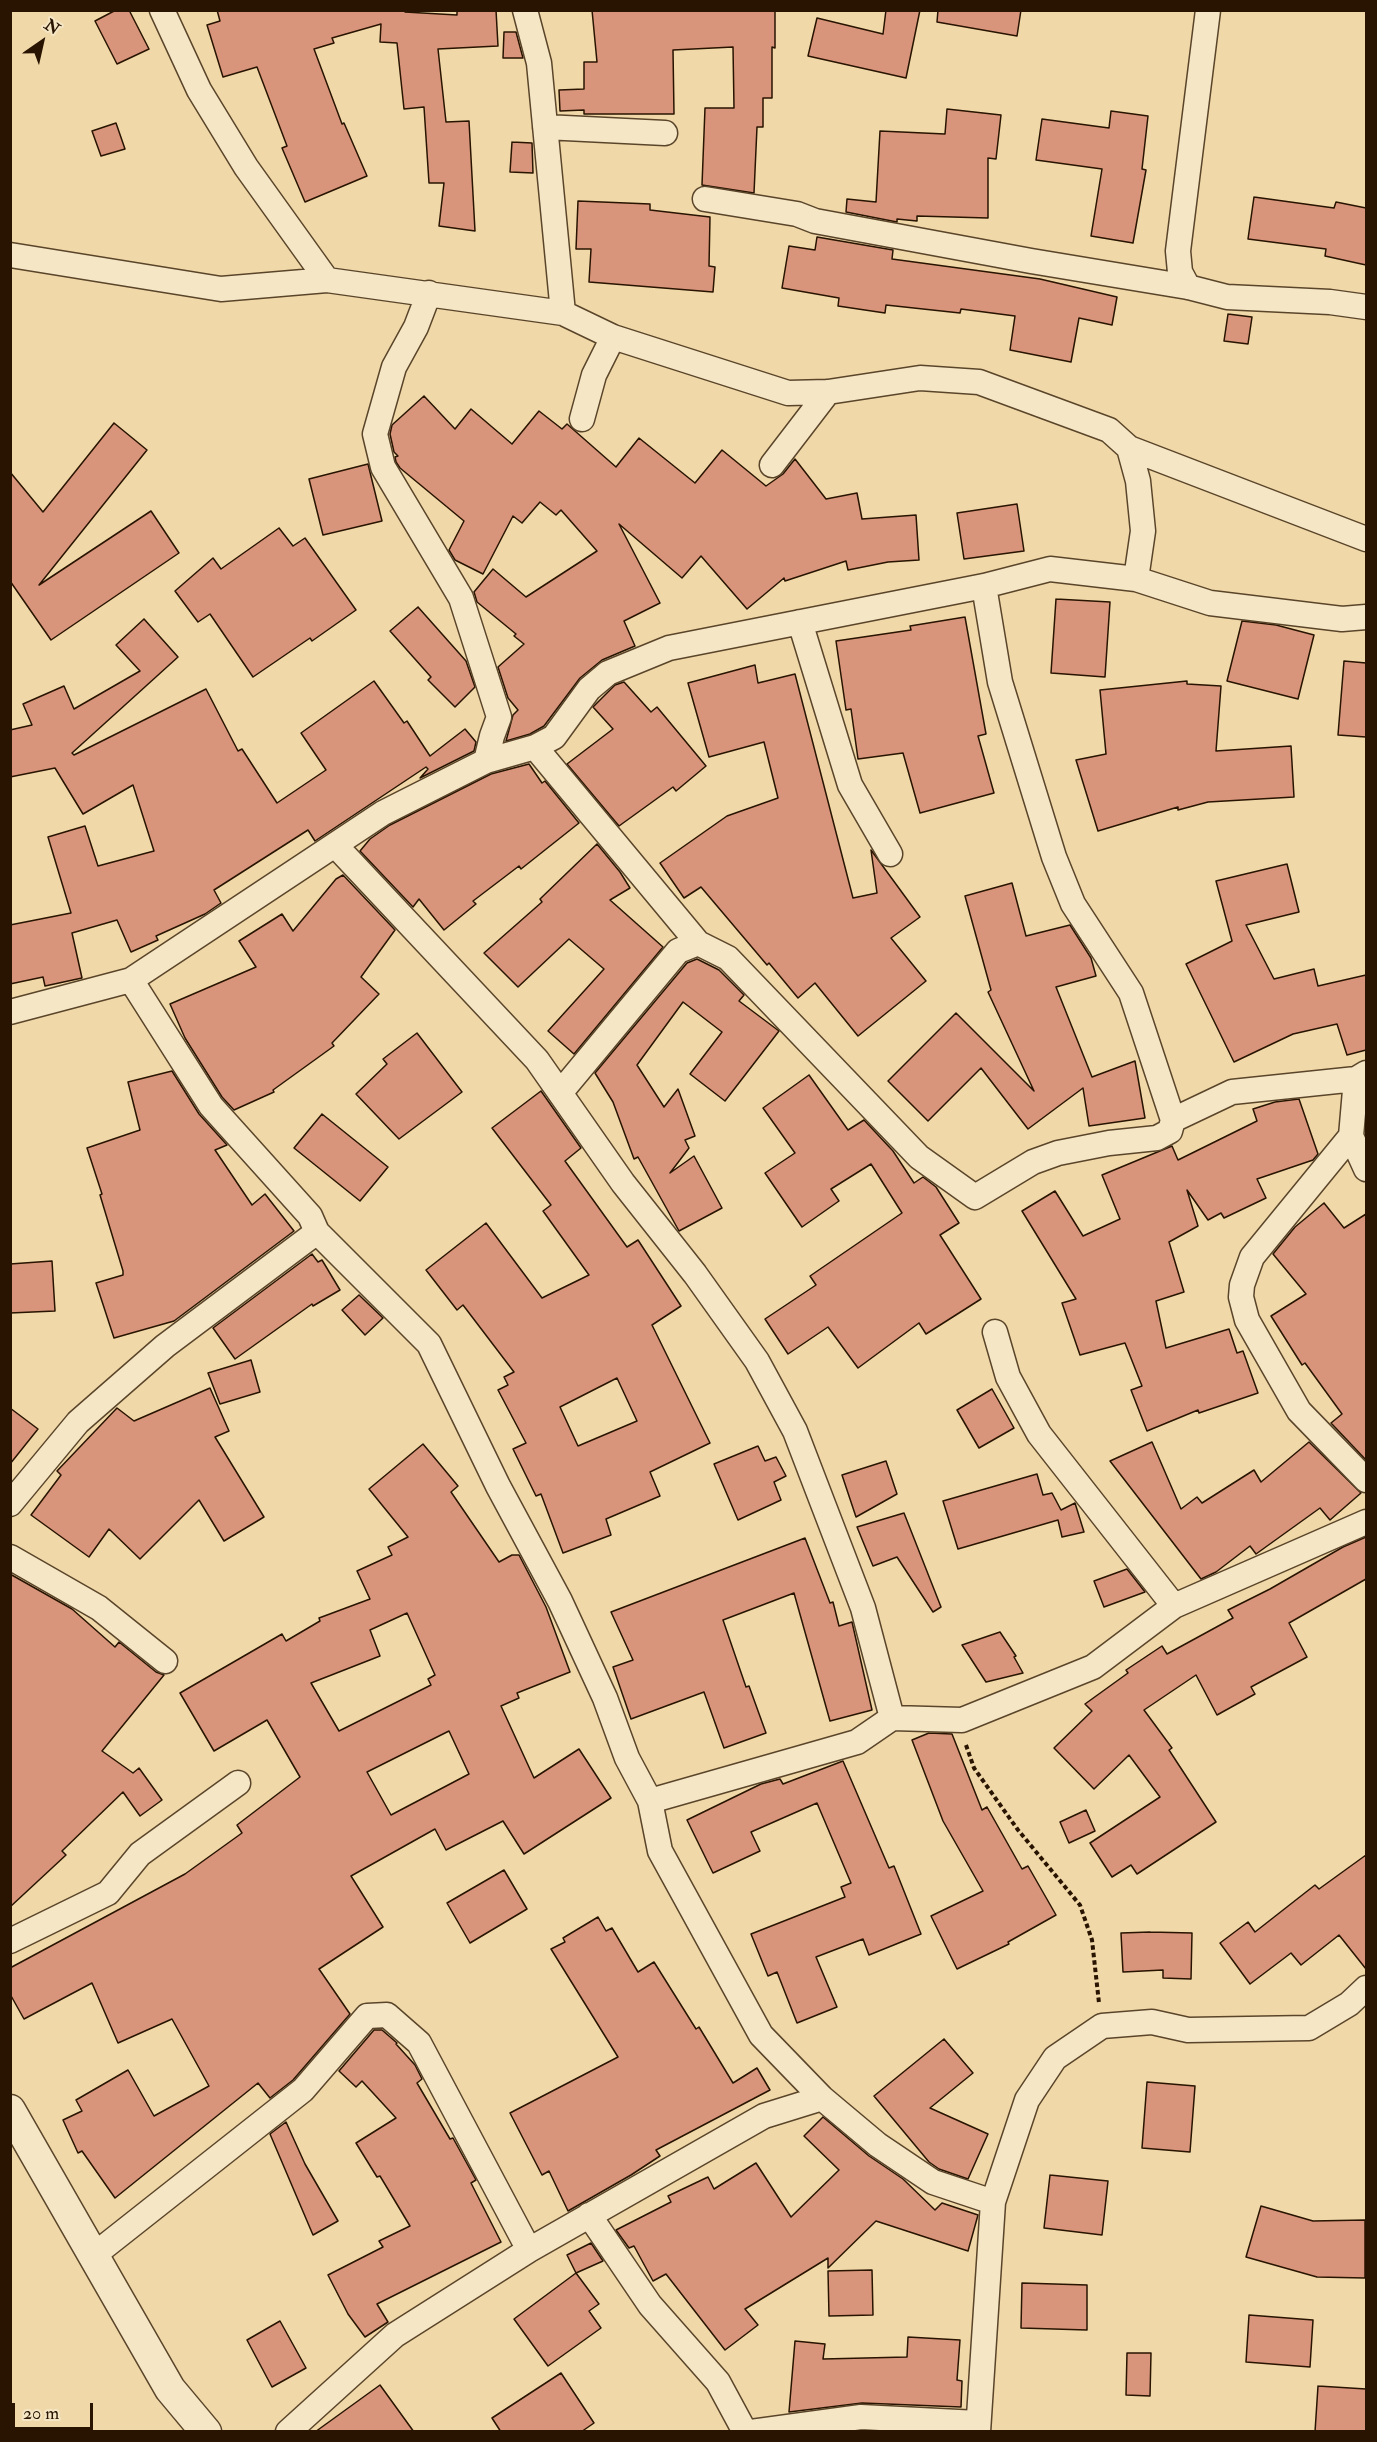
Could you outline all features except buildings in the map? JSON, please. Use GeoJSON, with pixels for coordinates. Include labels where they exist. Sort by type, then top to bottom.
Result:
{"type":"FeatureCollection","features":[{"type":"Feature","properties":{"kind":"street"},"geometry":{"type":"LineString","coordinates":[[162,10],[199,90],[246,167],[327,280]]}},
{"type":"Feature","properties":{"kind":"street"},"geometry":{"type":"LineString","coordinates":[[525,10],[539,63],[563,313]]}},
{"type":"Feature","properties":{"kind":"street"},"geometry":{"type":"LineString","coordinates":[[1188,287],[1180,272],[1178,250],[1208,10]]}},
{"type":"Feature","properties":{"kind":"street"},"geometry":{"type":"LineString","coordinates":[[545,127],[665,133]]}},
{"type":"Feature","properties":{"kind":"street"},"geometry":{"type":"LineString","coordinates":[[705,199],[797,214],[815,221],[1188,287],[1227,297],[1330,302],[1366,307]]}},
{"type":"Feature","properties":{"kind":"street"},"geometry":{"type":"LineString","coordinates":[[1151,281],[1165,269],[1178,250]]}},
{"type":"Feature","properties":{"kind":"street"},"geometry":{"type":"LineString","coordinates":[[10,255],[221,289],[327,280],[563,313],[613,337],[788,393],[828,392],[920,378],[980,382],[1109,430],[1129,448],[1366,539]]}},
{"type":"Feature","properties":{"kind":"street"},"geometry":{"type":"LineString","coordinates":[[429,293],[416,327],[394,368],[375,434],[384,467],[461,598],[499,717],[486,761]]}},
{"type":"Feature","properties":{"kind":"street"},"geometry":{"type":"LineString","coordinates":[[582,419],[594,375],[613,337]]}},
{"type":"Feature","properties":{"kind":"street"},"geometry":{"type":"LineString","coordinates":[[772,465],[828,392]]}},
{"type":"Feature","properties":{"kind":"street"},"geometry":{"type":"LineString","coordinates":[[1129,448],[1138,481],[1143,531],[1136,579]]}},
{"type":"Feature","properties":{"kind":"street"},"geometry":{"type":"LineString","coordinates":[[10,1012],[131,980],[383,813],[486,761],[535,747],[554,737],[589,689],[608,673],[669,648],[984,586],[1050,569],[1136,579],[1210,603],[1342,619],[1366,617]]}},
{"type":"Feature","properties":{"kind":"street"},"geometry":{"type":"LineString","coordinates":[[535,747],[698,943],[728,958],[919,1157],[975,1197],[1033,1162],[1058,1153],[1109,1143],[1157,1138],[1170,1131],[1173,1120],[1131,993],[1073,904],[1054,857],[1000,682],[984,586]]}},
{"type":"Feature","properties":{"kind":"street"},"geometry":{"type":"LineString","coordinates":[[800,622],[850,785],[890,854]]}},
{"type":"Feature","properties":{"kind":"street"},"geometry":{"type":"LineString","coordinates":[[335,845],[537,1060],[623,1183],[695,1274],[757,1360],[795,1431],[863,1608],[892,1718]]}},
{"type":"Feature","properties":{"kind":"street"},"geometry":{"type":"LineString","coordinates":[[560,1094],[678,951],[698,943]]}},
{"type":"Feature","properties":{"kind":"street"},"geometry":{"type":"LineString","coordinates":[[131,980],[211,1106],[310,1216],[317,1232],[429,1344],[498,1486],[560,1601],[605,1698],[627,1758],[650,1802],[660,1851],[761,2035],[822,2098],[878,2145],[933,2182],[993,2202]]}},
{"type":"Feature","properties":{"kind":"street"},"geometry":{"type":"LineString","coordinates":[[1173,1120],[1232,1092],[1361,1076],[1351,1136],[1252,1257],[1242,1285],[1241,1298],[1247,1320],[1299,1411],[1366,1480]]}},
{"type":"Feature","properties":{"kind":"street"},"geometry":{"type":"LineString","coordinates":[[1351,1136],[1366,1169]]}},
{"type":"Feature","properties":{"kind":"street"},"geometry":{"type":"LineString","coordinates":[[10,1504],[78,1422],[165,1346],[317,1232]]}},
{"type":"Feature","properties":{"kind":"street"},"geometry":{"type":"LineString","coordinates":[[994,1332],[1008,1377],[1039,1434],[1174,1606]]}},
{"type":"Feature","properties":{"kind":"street"},"geometry":{"type":"LineString","coordinates":[[650,1802],[857,1742],[892,1718],[962,1720],[1092,1667],[1174,1606],[1366,1522]]}},
{"type":"Feature","properties":{"kind":"street"},"geometry":{"type":"LineString","coordinates":[[10,1557],[99,1608],[165,1660]]}},
{"type":"Feature","properties":{"kind":"street"},"geometry":{"type":"LineString","coordinates":[[10,1941],[108,1893],[140,1854],[238,1783]]}},
{"type":"Feature","properties":{"kind":"street"},"geometry":{"type":"LineString","coordinates":[[751,2432],[861,2417],[978,2428],[993,2202],[1027,2100],[1055,2058],[1102,2026],[1152,2022],[1188,2030],[1309,2028],[1349,2004],[1366,1988]]}},
{"type":"Feature","properties":{"kind":"street"},"geometry":{"type":"LineString","coordinates":[[94,2255],[303,2090],[367,2016],[387,2015],[419,2043],[529,2250]]}},
{"type":"Feature","properties":{"kind":"street"},"geometry":{"type":"LineString","coordinates":[[288,2432],[395,2335],[529,2250],[764,2116],[822,2098]]}},
{"type":"Feature","properties":{"kind":"street"},"geometry":{"type":"LineString","coordinates":[[10,2110],[170,2389],[206,2432]]}},
{"type":"Feature","properties":{"kind":"street"},"geometry":{"type":"LineString","coordinates":[[589,2215],[650,2305],[718,2382],[745,2432]]}},
{"type":"Feature","properties":{"kind":"path"},"geometry":{"type":"LineString","coordinates":[[962,1720],[967,1750],[974,1768],[1018,1830],[1080,1905],[1092,1940],[1102,2026]]}}]}
